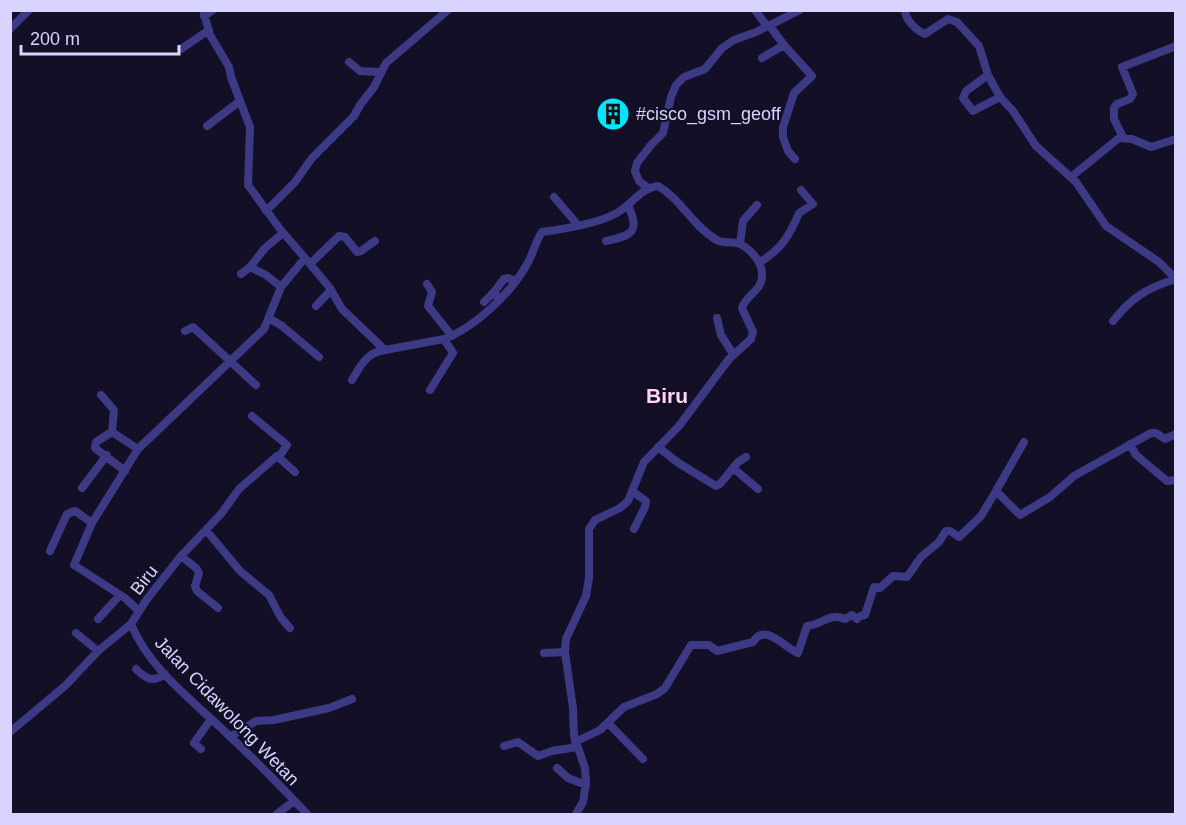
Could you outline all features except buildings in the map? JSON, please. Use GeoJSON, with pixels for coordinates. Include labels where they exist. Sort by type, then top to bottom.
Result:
{"type":"FeatureCollection","features":[{"type":"Feature","properties":{"kind":"street"},"geometry":{"type":"LineString","coordinates":[[10,29],[29,10]]}},
{"type":"Feature","properties":{"kind":"street"},"geometry":{"type":"LineString","coordinates":[[213,10],[204,13],[209,30],[229,67],[251,134],[248,185],[283,233],[331,290],[342,309],[385,350]]}},
{"type":"Feature","properties":{"kind":"street"},"geometry":{"type":"LineString","coordinates":[[266,211],[295,182],[312,158],[354,116],[386,63],[448,10]]}},
{"type":"Feature","properties":{"kind":"street"},"geometry":{"type":"LineString","coordinates":[[755,10],[812,76],[794,93],[784,119],[783,137],[788,150],[795,159]]}},
{"type":"Feature","properties":{"kind":"street"},"geometry":{"type":"LineString","coordinates":[[648,188],[639,181],[635,171],[651,145],[663,133],[676,85],[684,77],[705,69],[722,48],[734,40],[800,10]]}},
{"type":"Feature","properties":{"kind":"street"},"geometry":{"type":"LineString","coordinates":[[905,10],[905,16],[909,21],[925,34],[948,19],[954,20],[980,46],[988,75],[1000,98],[1013,111],[1036,146],[1071,177],[1106,226],[1159,262],[1176,279],[1142,292],[1113,321]]}},
{"type":"Feature","properties":{"kind":"street"},"geometry":{"type":"LineString","coordinates":[[181,49],[209,30]]}},
{"type":"Feature","properties":{"kind":"street"},"geometry":{"type":"LineString","coordinates":[[762,58],[784,45]]}},
{"type":"Feature","properties":{"kind":"street"},"geometry":{"type":"LineString","coordinates":[[1123,137],[1114,119],[1114,108],[1130,99],[1133,94],[1122,67],[1176,46]]}},
{"type":"Feature","properties":{"kind":"street"},"geometry":{"type":"LineString","coordinates":[[349,62],[360,71],[380,72]]}},
{"type":"Feature","properties":{"kind":"street"},"geometry":{"type":"LineString","coordinates":[[988,75],[966,91],[963,98],[973,111],[1000,98]]}},
{"type":"Feature","properties":{"kind":"street"},"geometry":{"type":"LineString","coordinates":[[207,126],[240,101]]}},
{"type":"Feature","properties":{"kind":"street"},"geometry":{"type":"LineString","coordinates":[[1071,177],[1116,140],[1123,137],[1151,147],[1176,139]]}},
{"type":"Feature","properties":{"kind":"street"},"geometry":{"type":"LineString","coordinates":[[484,302],[497,296],[515,281],[528,264],[541,233],[612,216],[648,188],[658,186],[681,205],[696,224],[713,238],[721,243],[740,244],[750,251],[759,263],[762,272],[762,282],[759,288],[742,308],[753,336],[733,354],[697,404],[642,465],[624,505],[595,520],[589,529],[590,578],[586,596],[567,639],[565,652],[576,744],[585,768],[586,785],[583,802],[576,814]]}},
{"type":"Feature","properties":{"kind":"street"},"geometry":{"type":"LineString","coordinates":[[759,263],[780,248],[794,227],[799,213],[813,204],[801,190]]}},
{"type":"Feature","properties":{"kind":"street"},"geometry":{"type":"LineString","coordinates":[[555,197],[578,225]]}},
{"type":"Feature","properties":{"kind":"street"},"geometry":{"type":"LineString","coordinates":[[606,241],[626,237],[633,230],[635,221],[628,205]]}},
{"type":"Feature","properties":{"kind":"street"},"geometry":{"type":"LineString","coordinates":[[740,244],[743,221],[757,205]]}},
{"type":"Feature","properties":{"kind":"street"},"geometry":{"type":"LineString","coordinates":[[241,273],[250,267],[265,248],[283,233]]}},
{"type":"Feature","properties":{"kind":"street"},"geometry":{"type":"LineString","coordinates":[[139,611],[120,595],[74,565],[92,523],[138,449],[264,329],[281,287],[307,261],[339,236],[345,237],[357,252],[375,241]]}},
{"type":"Feature","properties":{"kind":"street"},"geometry":{"type":"LineString","coordinates":[[250,267],[266,275],[281,287]]}},
{"type":"Feature","properties":{"kind":"street"},"geometry":{"type":"LineString","coordinates":[[427,284],[432,292],[427,302],[428,306],[452,336]]}},
{"type":"Feature","properties":{"kind":"street"},"geometry":{"type":"LineString","coordinates":[[316,306],[331,290]]}},
{"type":"Feature","properties":{"kind":"street"},"geometry":{"type":"LineString","coordinates":[[352,380],[369,355],[375,351],[452,336],[492,308],[497,296]]}},
{"type":"Feature","properties":{"kind":"street"},"geometry":{"type":"LineString","coordinates":[[717,318],[721,335],[733,354]]}},
{"type":"Feature","properties":{"kind":"street"},"geometry":{"type":"LineString","coordinates":[[268,320],[280,324],[319,357]]}},
{"type":"Feature","properties":{"kind":"street"},"geometry":{"type":"LineString","coordinates":[[185,331],[193,327],[256,385]]}},
{"type":"Feature","properties":{"kind":"street"},"geometry":{"type":"LineString","coordinates":[[430,390],[453,353],[444,339]]}},
{"type":"Feature","properties":{"kind":"street"},"geometry":{"type":"LineString","coordinates":[[101,395],[114,410],[112,432],[94,446],[125,471]]}},
{"type":"Feature","properties":{"kind":"street"},"geometry":{"type":"LineString","coordinates":[[252,416],[287,445],[279,457],[295,472]]}},
{"type":"Feature","properties":{"kind":"street"},"geometry":{"type":"LineString","coordinates":[[112,432],[138,449]]}},
{"type":"Feature","properties":{"kind":"street"},"geometry":{"type":"LineString","coordinates":[[996,490],[1020,515],[1050,496],[1074,476],[1152,432],[1165,439],[1176,434]]}},
{"type":"Feature","properties":{"kind":"street"},"geometry":{"type":"LineString","coordinates":[[504,746],[518,742],[538,756],[576,744],[600,730],[624,707],[657,694],[665,688],[691,645],[708,645],[717,651],[753,642],[761,635],[773,636],[798,653],[807,626],[813,626],[832,616],[845,619],[852,615],[857,619],[865,615],[874,587],[880,588],[893,576],[907,577],[921,557],[939,542],[946,531],[959,537],[981,516],[1024,442]]}},
{"type":"Feature","properties":{"kind":"street"},"geometry":{"type":"LineString","coordinates":[[1130,444],[1138,457],[1167,481],[1176,480]]}},
{"type":"Feature","properties":{"kind":"street"},"geometry":{"type":"LineString","coordinates":[[658,447],[714,485],[720,484],[746,457]]}},
{"type":"Feature","properties":{"kind":"street"},"geometry":{"type":"LineString","coordinates":[[82,488],[107,455]]}},
{"type":"Feature","properties":{"kind":"street","name":"Biru"},"geometry":{"type":"LineString","coordinates":[[10,732],[66,685],[98,651],[131,624],[181,556],[226,508],[231,499],[248,480],[275,457],[279,457]]}},
{"type":"Feature","properties":{"kind":"street"},"geometry":{"type":"LineString","coordinates":[[733,468],[758,489]]}},
{"type":"Feature","properties":{"kind":"street"},"geometry":{"type":"LineString","coordinates":[[632,491],[646,501],[634,529]]}},
{"type":"Feature","properties":{"kind":"street"},"geometry":{"type":"LineString","coordinates":[[50,551],[67,514],[75,512],[92,523]]}},
{"type":"Feature","properties":{"kind":"street"},"geometry":{"type":"LineString","coordinates":[[206,530],[240,572],[269,595],[281,618],[290,628]]}},
{"type":"Feature","properties":{"kind":"street"},"geometry":{"type":"LineString","coordinates":[[181,556],[199,573],[195,586],[197,591],[218,608]]}},
{"type":"Feature","properties":{"kind":"street"},"geometry":{"type":"LineString","coordinates":[[98,618],[120,595]]}},
{"type":"Feature","properties":{"kind":"street","name":"Jalan Cidawolong Wetan"},"geometry":{"type":"LineString","coordinates":[[131,624],[145,651],[165,674],[307,814]]}},
{"type":"Feature","properties":{"kind":"street"},"geometry":{"type":"LineString","coordinates":[[76,633],[98,651]]}},
{"type":"Feature","properties":{"kind":"street"},"geometry":{"type":"LineString","coordinates":[[544,653],[565,652]]}},
{"type":"Feature","properties":{"kind":"street"},"geometry":{"type":"LineString","coordinates":[[136,669],[151,680],[156,680],[165,674]]}},
{"type":"Feature","properties":{"kind":"street"},"geometry":{"type":"LineString","coordinates":[[230,737],[256,721],[274,720],[328,708],[352,699]]}},
{"type":"Feature","properties":{"kind":"street"},"geometry":{"type":"LineString","coordinates":[[201,749],[194,743],[211,719]]}},
{"type":"Feature","properties":{"kind":"street"},"geometry":{"type":"LineString","coordinates":[[608,723],[643,759]]}},
{"type":"Feature","properties":{"kind":"street"},"geometry":{"type":"LineString","coordinates":[[557,768],[568,778],[586,785]]}},
{"type":"Feature","properties":{"kind":"street"},"geometry":{"type":"LineString","coordinates":[[277,814],[294,801]]}},
{"type":"Feature","properties":{"kind":"place","name":"#cisco_gsm_geoff"},"geometry":{"type":"Point","coordinates":[613,114]}},
{"type":"Feature","properties":{"kind":"district","name":"Biru"},"geometry":{"type":"Point","coordinates":[667,396]}}]}
